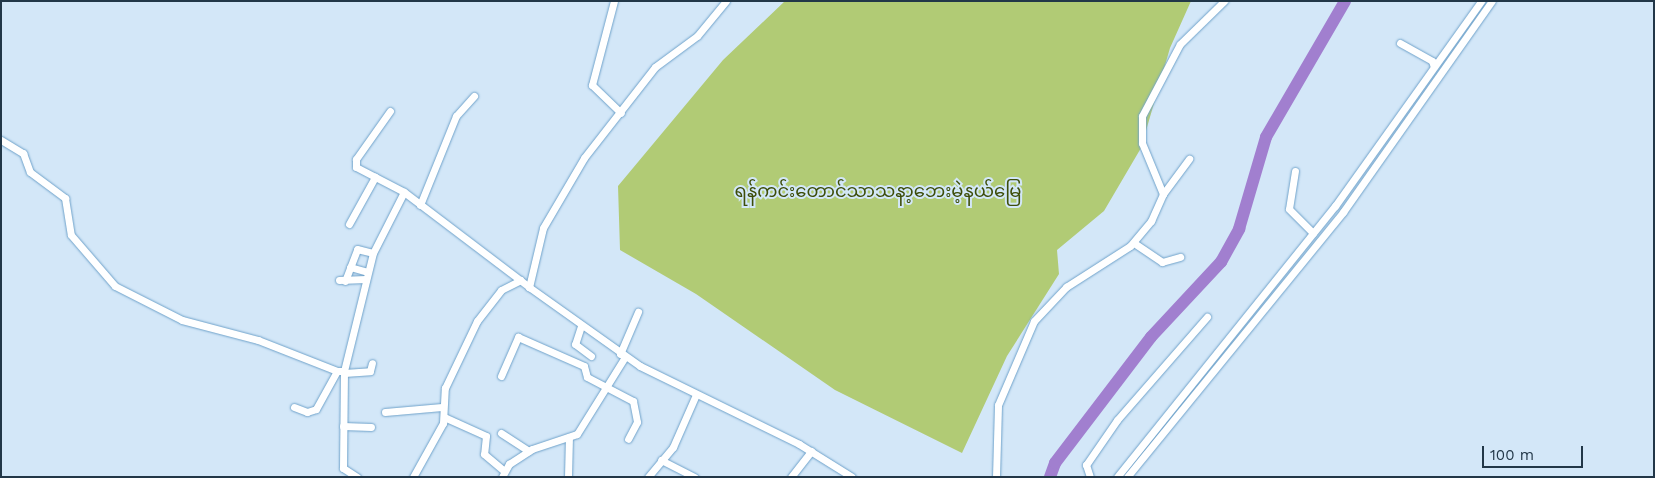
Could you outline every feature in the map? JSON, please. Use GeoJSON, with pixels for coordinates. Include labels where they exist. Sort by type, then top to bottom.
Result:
{"type":"FeatureCollection","features":[{"type":"Feature","properties":{"kind":"street"},"geometry":{"type":"LineString","coordinates":[[614,1],[592,85],[621,113]]}},
{"type":"Feature","properties":{"kind":"street"},"geometry":{"type":"LineString","coordinates":[[529,286],[538,242],[553,209],[584,158],[655,67],[697,36],[726,1]]}},
{"type":"Feature","properties":{"kind":"street"},"geometry":{"type":"LineString","coordinates":[[1163,194],[1143,149],[1140,121],[1180,44],[1224,1]]}},
{"type":"Feature","properties":{"kind":"street"},"geometry":{"type":"LineString","coordinates":[[1127,477],[1297,260],[1313,233],[1481,1]]}},
{"type":"Feature","properties":{"kind":"street"},"geometry":{"type":"LineString","coordinates":[[1117,477],[1297,260],[1343,212],[1492,1]]}},
{"type":"Feature","properties":{"kind":"street"},"geometry":{"type":"LineString","coordinates":[[1400,43],[1432,61],[1434,67]]}},
{"type":"Feature","properties":{"kind":"street"},"geometry":{"type":"LineString","coordinates":[[420,205],[456,116],[474,96]]}},
{"type":"Feature","properties":{"kind":"street"},"geometry":{"type":"LineString","coordinates":[[390,111],[356,159],[356,167],[404,192],[581,326],[623,355],[695,397],[811,451],[852,477]]}},
{"type":"Feature","properties":{"kind":"street"},"geometry":{"type":"LineString","coordinates":[[1,140],[23,152],[30,172],[65,198],[71,235],[116,286],[182,320],[258,340],[341,372],[370,371],[372,363]]}},
{"type":"Feature","properties":{"kind":"street"},"geometry":{"type":"LineString","coordinates":[[996,477],[998,405],[1034,320],[1066,287],[1134,242],[1163,194],[1189,159]]}},
{"type":"Feature","properties":{"kind":"street"},"geometry":{"type":"LineString","coordinates":[[1295,171],[1289,210],[1313,233]]}},
{"type":"Feature","properties":{"kind":"street"},"geometry":{"type":"LineString","coordinates":[[349,224],[375,177]]}},
{"type":"Feature","properties":{"kind":"street"},"geometry":{"type":"LineString","coordinates":[[357,477],[344,470],[341,372],[372,253],[404,192]]}},
{"type":"Feature","properties":{"kind":"street"},"geometry":{"type":"LineString","coordinates":[[1134,242],[1162,262],[1180,257]]}},
{"type":"Feature","properties":{"kind":"street"},"geometry":{"type":"LineString","coordinates":[[367,276],[342,280],[350,267],[357,249],[372,253]]}},
{"type":"Feature","properties":{"kind":"street"},"geometry":{"type":"LineString","coordinates":[[350,267],[367,276]]}},
{"type":"Feature","properties":{"kind":"street"},"geometry":{"type":"LineString","coordinates":[[413,477],[444,417],[442,407],[444,388],[482,312],[504,287],[521,280]]}},
{"type":"Feature","properties":{"kind":"street"},"geometry":{"type":"LineString","coordinates":[[444,417],[486,436],[484,454],[503,474],[529,451],[569,437],[583,427],[610,387],[638,312]]}},
{"type":"Feature","properties":{"kind":"street"},"geometry":{"type":"LineString","coordinates":[[1090,477],[1086,465],[1117,420],[1207,317]]}},
{"type":"Feature","properties":{"kind":"street"},"geometry":{"type":"LineString","coordinates":[[581,326],[575,344],[591,356]]}},
{"type":"Feature","properties":{"kind":"street"},"geometry":{"type":"LineString","coordinates":[[501,376],[518,337],[584,366],[587,377],[610,387],[635,404],[636,425],[628,439]]}},
{"type":"Feature","properties":{"kind":"street"},"geometry":{"type":"LineString","coordinates":[[294,407],[307,412],[316,409],[341,372]]}},
{"type":"Feature","properties":{"kind":"street"},"geometry":{"type":"LineString","coordinates":[[648,477],[673,448],[695,397]]}},
{"type":"Feature","properties":{"kind":"street"},"geometry":{"type":"LineString","coordinates":[[385,412],[442,407]]}},
{"type":"Feature","properties":{"kind":"street"},"geometry":{"type":"LineString","coordinates":[[343,426],[371,427]]}},
{"type":"Feature","properties":{"kind":"street"},"geometry":{"type":"LineString","coordinates":[[502,433],[529,451]]}},
{"type":"Feature","properties":{"kind":"street"},"geometry":{"type":"LineString","coordinates":[[568,477],[569,437]]}},
{"type":"Feature","properties":{"kind":"street"},"geometry":{"type":"LineString","coordinates":[[791,477],[811,451]]}},
{"type":"Feature","properties":{"kind":"street"},"geometry":{"type":"LineString","coordinates":[[661,460],[695,477]]}},
{"type":"Feature","properties":{"kind":"green space","name":"ရန်ကင်းတောင်သာသနာ့ဘေးမဲ့နယ်မြေ"},"geometry":{"type":"Polygon","coordinates":[[[785,1],[1191,1],[1170,48],[1141,148],[1104,211],[1057,250],[1059,274],[1007,356],[962,453],[835,390],[696,294],[620,250],[618,186],[723,60],[785,1]]]}},
{"type":"Feature","properties":{"kind":"waterway"},"geometry":{"type":"LineString","coordinates":[[1050,477],[1055,463],[1151,337],[1221,262],[1239,229],[1266,137],[1345,1]]}}]}
